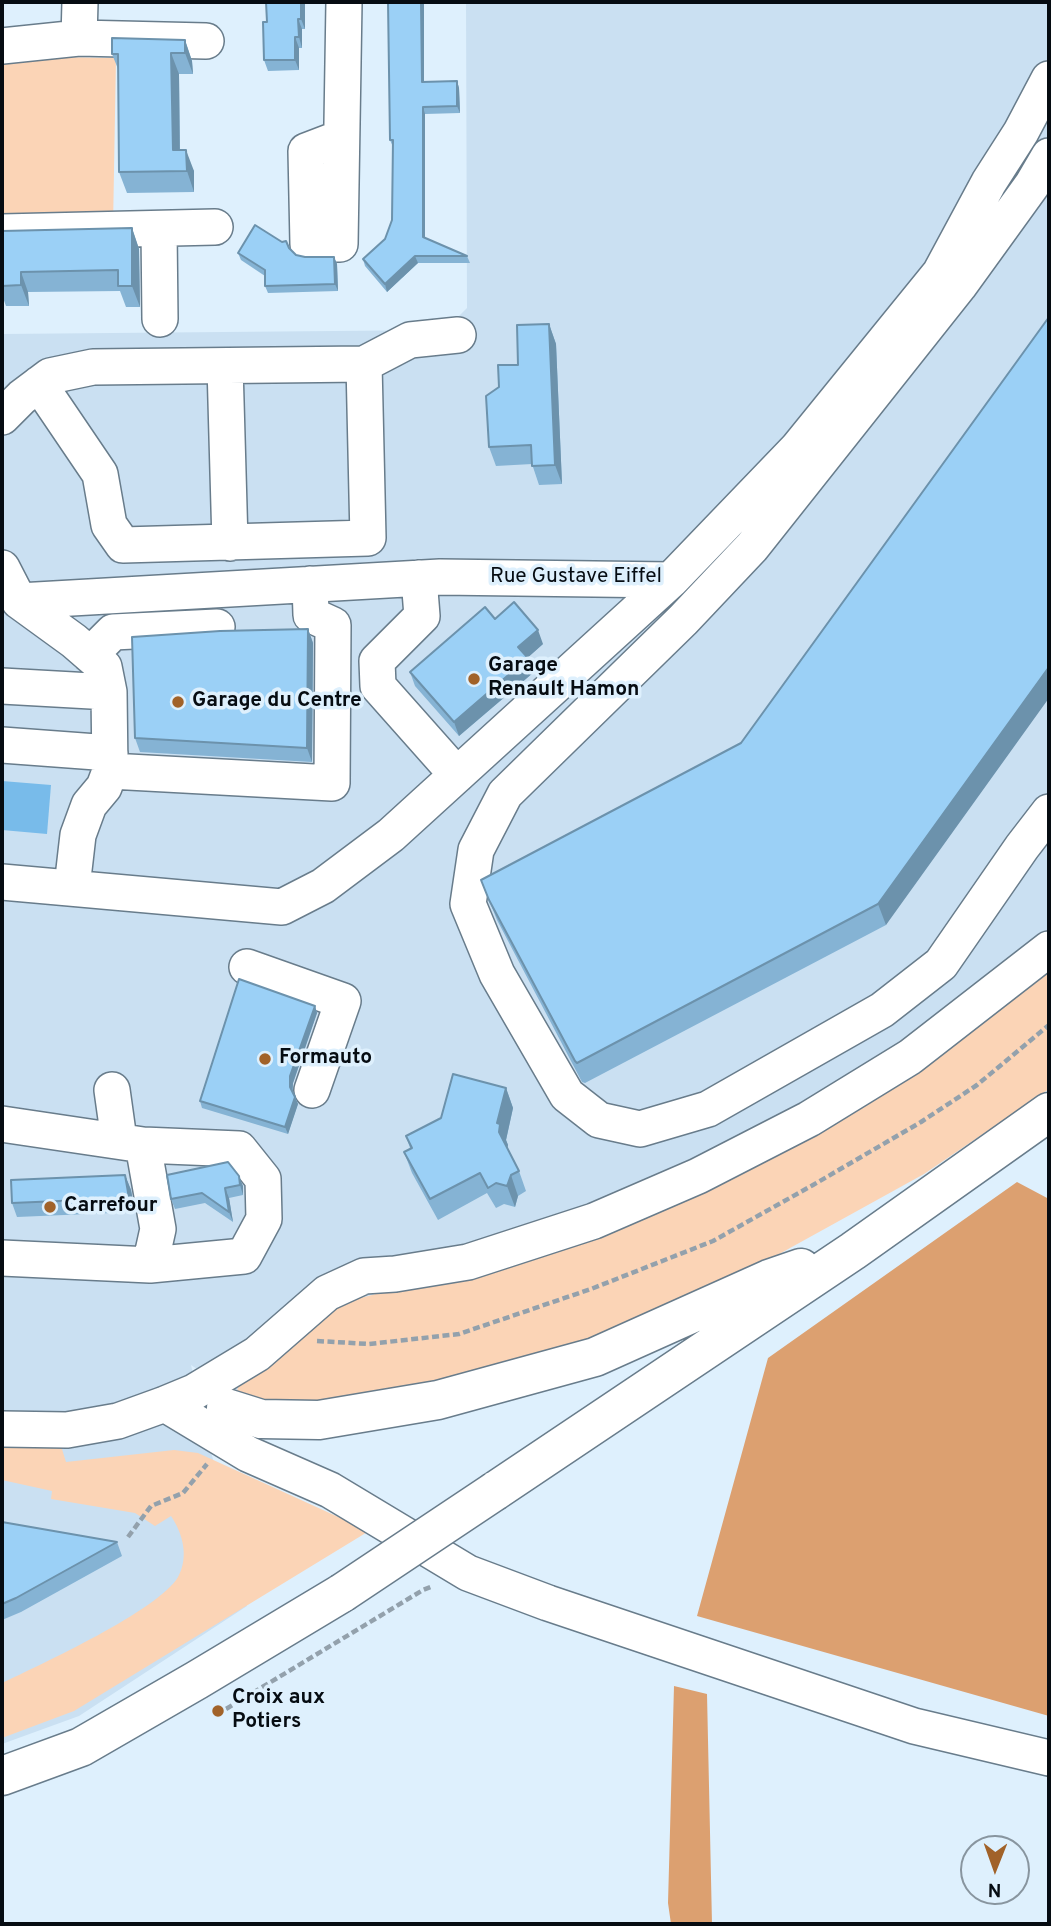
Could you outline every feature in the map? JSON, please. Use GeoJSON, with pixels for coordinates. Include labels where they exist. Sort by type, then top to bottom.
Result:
{"type":"FeatureCollection","features":[{"type":"Feature","properties":{"kind":"main road"},"geometry":{"type":"LineString","coordinates":[[2,1776],[81,1747],[342,1592],[853,1251],[1049,1112]]}},
{"type":"Feature","properties":{"kind":"main road"},"geometry":{"type":"LineString","coordinates":[[195,1401],[261,1419],[319,1419],[438,1401],[596,1357],[769,1279],[853,1251]]}},
{"type":"Feature","properties":{"kind":"street"},"geometry":{"type":"LineString","coordinates":[[79,38],[80,2]]}},
{"type":"Feature","properties":{"kind":"street"},"geometry":{"type":"LineString","coordinates":[[340,138],[344,2]]}},
{"type":"Feature","properties":{"kind":"street"},"geometry":{"type":"LineString","coordinates":[[2,46],[79,38],[206,41]]}},
{"type":"Feature","properties":{"kind":"street","name":"Rue Gustave Eiffel"},"geometry":{"type":"LineString","coordinates":[[19,601],[419,578],[671,580],[797,449],[940,273],[1049,79]]}},
{"type":"Feature","properties":{"kind":"street"},"geometry":{"type":"LineString","coordinates":[[1049,156],[1032,185],[959,286],[752,547],[683,620],[505,794],[476,850],[468,904],[497,974],[567,1095],[599,1120],[640,1129],[708,1109],[883,1010],[940,964],[1021,847],[1049,812]]}},
{"type":"Feature","properties":{"kind":"street"},"geometry":{"type":"LineString","coordinates":[[2,232],[215,227]]}},
{"type":"Feature","properties":{"kind":"street"},"geometry":{"type":"LineString","coordinates":[[159,230],[160,319]]}},
{"type":"Feature","properties":{"kind":"street"},"geometry":{"type":"LineString","coordinates":[[2,417],[50,376],[93,367],[363,364],[410,340],[458,335]]}},
{"type":"Feature","properties":{"kind":"street"},"geometry":{"type":"LineString","coordinates":[[39,384],[100,474],[109,525],[124,544],[368,538],[363,364]]}},
{"type":"Feature","properties":{"kind":"street"},"geometry":{"type":"LineString","coordinates":[[225,366],[230,543]]}},
{"type":"Feature","properties":{"kind":"street"},"geometry":{"type":"LineString","coordinates":[[2,568],[19,601],[104,667],[109,692],[110,762],[104,787],[89,805],[78,835],[72,887]]}},
{"type":"Feature","properties":{"kind":"street"},"geometry":{"type":"LineString","coordinates":[[419,578],[422,616],[377,661],[377,686],[457,775]]}},
{"type":"Feature","properties":{"kind":"street"},"geometry":{"type":"LineString","coordinates":[[2,882],[282,907],[323,887],[391,835],[671,580]]}},
{"type":"Feature","properties":{"kind":"street"},"geometry":{"type":"LineString","coordinates":[[2,745],[110,762],[331,783],[333,625],[311,615],[310,584]]}},
{"type":"Feature","properties":{"kind":"street"},"geometry":{"type":"LineString","coordinates":[[90,655],[113,632],[217,628]]}},
{"type":"Feature","properties":{"kind":"street"},"geometry":{"type":"LineString","coordinates":[[2,686],[109,692]]}},
{"type":"Feature","properties":{"kind":"street"},"geometry":{"type":"LineString","coordinates":[[2,1429],[67,1430],[118,1421],[195,1401],[257,1354],[327,1293],[364,1276],[395,1274],[468,1262],[594,1221],[698,1176],[809,1119],[910,1057],[1049,949]]}},
{"type":"Feature","properties":{"kind":"street"},"geometry":{"type":"LineString","coordinates":[[247,967],[343,1001],[312,1090]]}},
{"type":"Feature","properties":{"kind":"street"},"geometry":{"type":"LineString","coordinates":[[112,1090],[158,1229],[150,1265]]}},
{"type":"Feature","properties":{"kind":"street"},"geometry":{"type":"LineString","coordinates":[[2,1124],[131,1143],[239,1149],[263,1179],[264,1219],[244,1256],[150,1265],[2,1258]]}},
{"type":"Feature","properties":{"kind":"street"},"geometry":{"type":"LineString","coordinates":[[195,1401],[227,1419],[248,1454]]}},
{"type":"Feature","properties":{"kind":"street"},"geometry":{"type":"LineString","coordinates":[[195,1401],[248,1454],[330,1490],[468,1573],[548,1603],[914,1726],[1049,1758]]}},
{"type":"Feature","properties":{"kind":"path"},"geometry":{"type":"LineString","coordinates":[[311,1340],[369,1344],[459,1334],[591,1289],[713,1241],[921,1122],[977,1085],[1049,1025]]}},
{"type":"Feature","properties":{"kind":"path"},"geometry":{"type":"LineString","coordinates":[[128,1537],[151,1506],[183,1493],[209,1462],[248,1454]]}},
{"type":"Feature","properties":{"kind":"path"},"geometry":{"type":"LineString","coordinates":[[226,1709],[423,1590],[468,1573]]}},
{"type":"Feature","properties":{"kind":"shaded area"},"geometry":{"type":"Polygon","coordinates":[[[466,2],[1049,2],[1049,963],[551,1248],[330,1306],[236,1395],[191,1365],[247,1606],[79,1716],[2,1744],[2,334],[445,330],[467,308],[466,2]]]}},
{"type":"Feature","properties":{"kind":"shaded area"},"geometry":{"type":"Polygon","coordinates":[[[2,56],[116,58],[113,227],[2,227],[2,56]]]}},
{"type":"Feature","properties":{"kind":"shaded area"},"geometry":{"type":"Polygon","coordinates":[[[1049,963],[1049,1089],[924,1174],[743,1274],[637,1322],[497,1372],[307,1405],[258,1405],[236,1395],[239,1383],[330,1306],[551,1248],[1049,963]]]}},
{"type":"Feature","properties":{"kind":"shaded area"},"geometry":{"type":"Polygon","coordinates":[[[1017,1182],[1049,1199],[1049,1716],[697,1616],[768,1358],[1017,1182]]]}},
{"type":"Feature","properties":{"kind":"shaded area"},"geometry":{"type":"Polygon","coordinates":[[[2,1445],[61,1446],[66,1462],[174,1450],[198,1453],[369,1531],[74,1711],[2,1738],[2,1683],[97,1636],[148,1605],[178,1577],[184,1554],[179,1530],[171,1516],[155,1526],[135,1513],[51,1499],[52,1491],[2,1480],[2,1445]]]}},
{"type":"Feature","properties":{"kind":"shaded area"},"geometry":{"type":"Polygon","coordinates":[[[674,1686],[707,1694],[712,1924],[671,1924],[668,1903],[674,1686]]]}},
{"type":"Feature","properties":{"kind":"water"},"geometry":{"type":"Polygon","coordinates":[[[2,781],[51,785],[47,834],[2,830],[2,781]]]}},
{"type":"Feature","properties":{"kind":"building"},"geometry":{"type":"Polygon","coordinates":[[[266,2],[301,2],[299,37],[295,37],[295,60],[264,60],[263,22],[267,22],[266,2]]]}},
{"type":"Feature","properties":{"kind":"building"},"geometry":{"type":"Polygon","coordinates":[[[388,2],[421,2],[422,82],[457,81],[457,106],[423,107],[423,237],[467,256],[415,256],[385,284],[363,259],[385,239],[392,220],[393,140],[390,140],[388,2]]]}},
{"type":"Feature","properties":{"kind":"building"},"geometry":{"type":"Polygon","coordinates":[[[112,38],[185,40],[185,53],[171,53],[173,150],[186,150],[187,171],[119,172],[118,54],[112,54],[112,38]]]}},
{"type":"Feature","properties":{"kind":"building"},"geometry":{"type":"Polygon","coordinates":[[[255,225],[282,242],[286,241],[296,255],[334,257],[335,284],[265,286],[265,270],[238,253],[255,225]]]}},
{"type":"Feature","properties":{"kind":"building"},"geometry":{"type":"Polygon","coordinates":[[[132,228],[132,286],[118,286],[118,270],[21,272],[21,285],[2,286],[2,231],[132,228]]]}},
{"type":"Feature","properties":{"kind":"building"},"geometry":{"type":"Polygon","coordinates":[[[1049,317],[1049,667],[878,904],[577,1063],[489,900],[481,880],[741,743],[1049,317]]]}},
{"type":"Feature","properties":{"kind":"building"},"geometry":{"type":"Polygon","coordinates":[[[549,324],[555,465],[532,466],[531,445],[489,447],[486,396],[499,387],[498,365],[518,365],[517,325],[549,324]]]}},
{"type":"Feature","properties":{"kind":"building","name":"Garage Renault Hamon"},"geometry":{"type":"Polygon","coordinates":[[[514,602],[538,630],[518,647],[528,658],[454,722],[410,672],[485,607],[495,619],[514,602]]]}},
{"type":"Feature","properties":{"kind":"building"},"geometry":{"type":"Polygon","coordinates":[[[308,629],[307,748],[135,738],[132,637],[308,629]]]}},
{"type":"Feature","properties":{"kind":"building","name":"Formauto"},"geometry":{"type":"Polygon","coordinates":[[[239,979],[315,1006],[290,1076],[290,1087],[295,1097],[285,1127],[200,1101],[239,979]]]}},
{"type":"Feature","properties":{"kind":"building"},"geometry":{"type":"Polygon","coordinates":[[[453,1074],[506,1088],[497,1123],[500,1124],[499,1132],[519,1171],[511,1175],[507,1186],[496,1183],[488,1188],[480,1173],[430,1199],[404,1152],[412,1148],[406,1136],[441,1118],[453,1074]]]}},
{"type":"Feature","properties":{"kind":"building"},"geometry":{"type":"Polygon","coordinates":[[[228,1162],[239,1176],[240,1185],[225,1188],[229,1212],[202,1193],[171,1199],[167,1175],[228,1162]]]}},
{"type":"Feature","properties":{"kind":"building"},"geometry":{"type":"Polygon","coordinates":[[[125,1175],[129,1198],[12,1203],[11,1180],[125,1175]]]}},
{"type":"Feature","properties":{"kind":"building"},"geometry":{"type":"Polygon","coordinates":[[[2,1522],[117,1542],[2,1604],[2,1522]]]}},
{"type":"Feature","properties":{"kind":"place","name":"Garage Renault Hamon"},"geometry":{"type":"Point","coordinates":[474,679]}},
{"type":"Feature","properties":{"kind":"place","name":"Garage du Centre"},"geometry":{"type":"Point","coordinates":[178,702]}},
{"type":"Feature","properties":{"kind":"place","name":"Formauto"},"geometry":{"type":"Point","coordinates":[265,1059]}},
{"type":"Feature","properties":{"kind":"place","name":"Carrefour"},"geometry":{"type":"Point","coordinates":[50,1207]}},
{"type":"Feature","properties":{"kind":"place","name":"Croix aux Potiers"},"geometry":{"type":"Point","coordinates":[218,1711]}}]}
